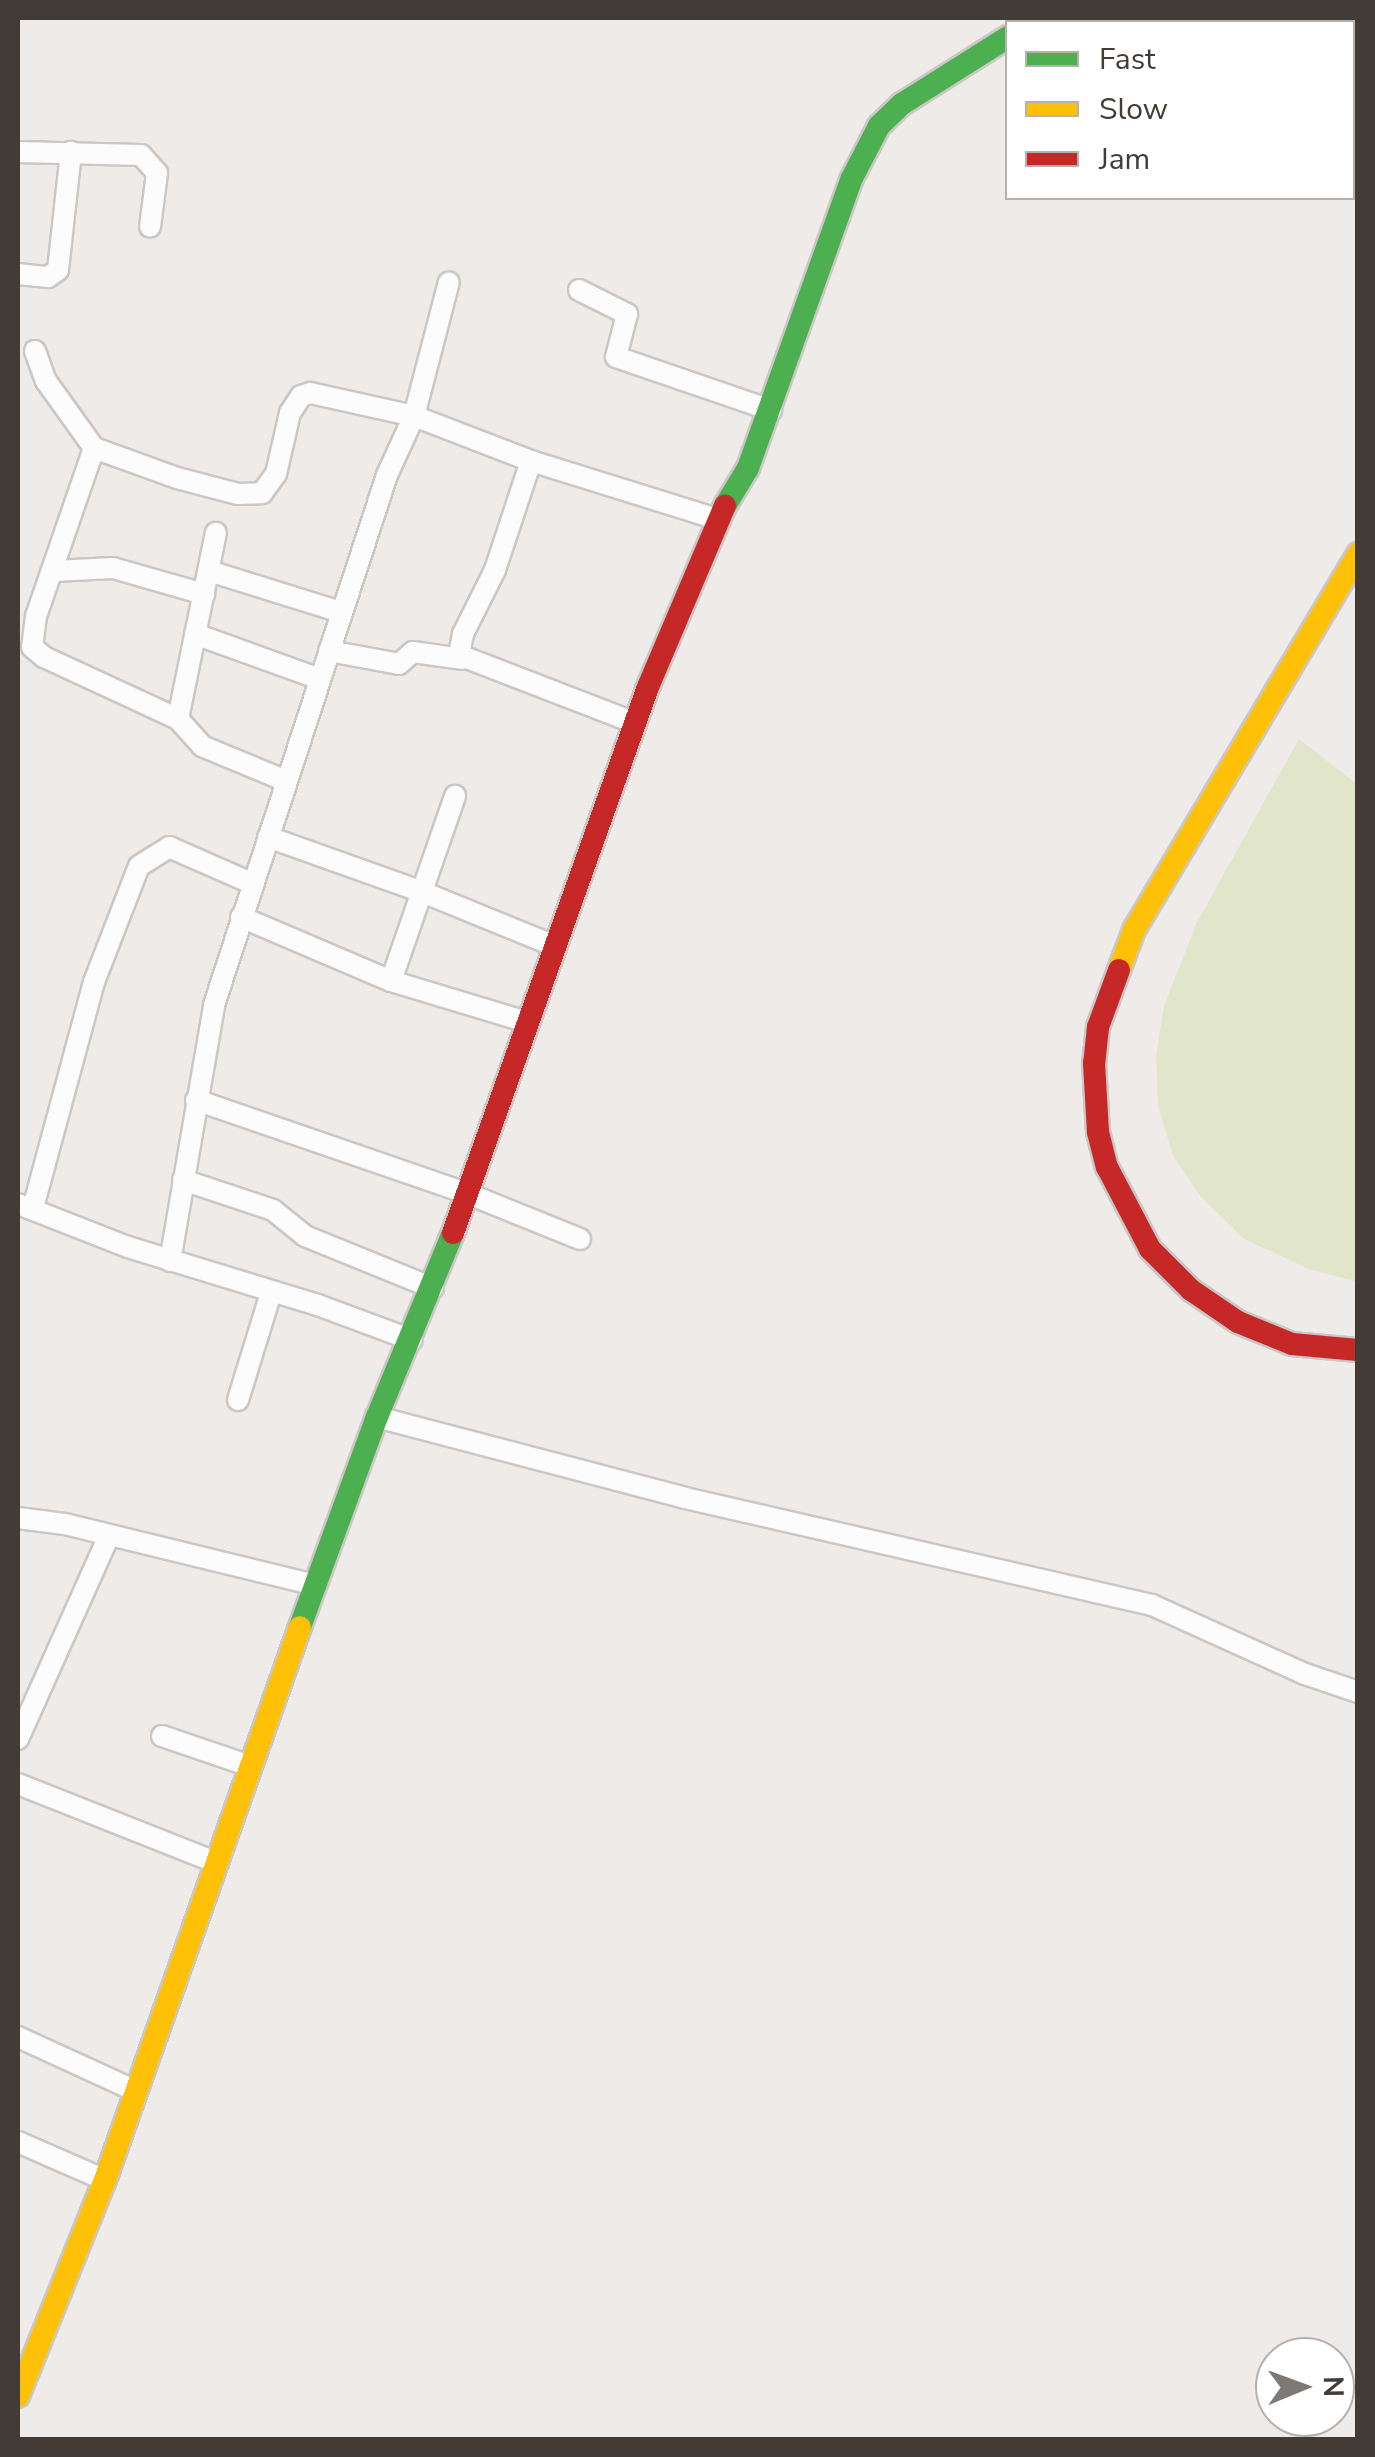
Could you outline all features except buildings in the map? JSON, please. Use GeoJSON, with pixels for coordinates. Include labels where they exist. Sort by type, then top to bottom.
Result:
{"type":"FeatureCollection","features":[{"type":"Feature","properties":{"kind":"main road"},"geometry":{"type":"LineString","coordinates":[[18,2396],[105,2180],[315,1585],[377,1417],[433,1288],[552,945],[635,723],[698,577],[717,519],[748,468],[772,410],[851,180],[870,140],[902,104],[1005,38]]}},
{"type":"Feature","properties":{"kind":"main road"},"geometry":{"type":"LineString","coordinates":[[1358,554],[1134,930],[1098,1026],[1094,1063],[1098,1132],[1106,1168],[1150,1249],[1191,1290],[1238,1322],[1292,1344],[1358,1350]]}},
{"type":"Feature","properties":{"kind":"street"},"geometry":{"type":"LineString","coordinates":[[18,152],[132,154],[152,162],[157,173],[150,228]]}},
{"type":"Feature","properties":{"kind":"street"},"geometry":{"type":"LineString","coordinates":[[18,274],[40,278],[56,274],[71,152]]}},
{"type":"Feature","properties":{"kind":"street"},"geometry":{"type":"LineString","coordinates":[[170,1261],[214,1005],[387,475],[414,416],[449,282]]}},
{"type":"Feature","properties":{"kind":"street"},"geometry":{"type":"LineString","coordinates":[[579,290],[627,314],[616,357],[772,410]]}},
{"type":"Feature","properties":{"kind":"street"},"geometry":{"type":"LineString","coordinates":[[35,351],[46,381],[94,448],[177,478],[238,494],[262,494],[276,474],[290,413],[301,396],[310,394],[414,416],[531,461],[717,519]]}},
{"type":"Feature","properties":{"kind":"street"},"geometry":{"type":"LineString","coordinates":[[94,448],[54,571],[27,614],[32,648],[178,719],[189,736],[202,746],[286,781]]}},
{"type":"Feature","properties":{"kind":"street"},"geometry":{"type":"LineString","coordinates":[[462,659],[460,642],[495,570],[531,461]]}},
{"type":"Feature","properties":{"kind":"street"},"geometry":{"type":"LineString","coordinates":[[178,719],[216,533]]}},
{"type":"Feature","properties":{"kind":"street"},"geometry":{"type":"LineString","coordinates":[[54,571],[106,567],[204,594]]}},
{"type":"Feature","properties":{"kind":"street"},"geometry":{"type":"LineString","coordinates":[[209,571],[341,612]]}},
{"type":"Feature","properties":{"kind":"street"},"geometry":{"type":"LineString","coordinates":[[195,634],[320,679]]}},
{"type":"Feature","properties":{"kind":"street"},"geometry":{"type":"LineString","coordinates":[[329,650],[399,664],[413,652],[462,659],[635,723]]}},
{"type":"Feature","properties":{"kind":"street"},"geometry":{"type":"LineString","coordinates":[[391,981],[456,796]]}},
{"type":"Feature","properties":{"kind":"street"},"geometry":{"type":"LineString","coordinates":[[268,837],[420,891],[552,945]]}},
{"type":"Feature","properties":{"kind":"street"},"geometry":{"type":"LineString","coordinates":[[251,883],[169,847],[139,866],[94,982],[25,1206],[170,1261],[412,1340]]}},
{"type":"Feature","properties":{"kind":"street"},"geometry":{"type":"LineString","coordinates":[[241,917],[391,981],[527,1022]]}},
{"type":"Feature","properties":{"kind":"street"},"geometry":{"type":"LineString","coordinates":[[196,1100],[466,1193],[580,1238]]}},
{"type":"Feature","properties":{"kind":"street"},"geometry":{"type":"LineString","coordinates":[[183,1180],[272,1210],[305,1236],[433,1288]]}},
{"type":"Feature","properties":{"kind":"street"},"geometry":{"type":"LineString","coordinates":[[238,1400],[271,1293]]}},
{"type":"Feature","properties":{"kind":"street"},"geometry":{"type":"LineString","coordinates":[[377,1417],[685,1498],[1152,1604],[1305,1674],[1358,1692]]}},
{"type":"Feature","properties":{"kind":"street"},"geometry":{"type":"LineString","coordinates":[[18,1518],[315,1585]]}},
{"type":"Feature","properties":{"kind":"street"},"geometry":{"type":"LineString","coordinates":[[18,1740],[25,1704],[109,1536]]}},
{"type":"Feature","properties":{"kind":"street"},"geometry":{"type":"LineString","coordinates":[[162,1736],[250,1766]]}},
{"type":"Feature","properties":{"kind":"street"},"geometry":{"type":"LineString","coordinates":[[18,1784],[218,1863]]}},
{"type":"Feature","properties":{"kind":"street"},"geometry":{"type":"LineString","coordinates":[[18,2036],[136,2092]]}},
{"type":"Feature","properties":{"kind":"street"},"geometry":{"type":"LineString","coordinates":[[18,2142],[105,2180]]}},
{"type":"Feature","properties":{"kind":"green space"},"geometry":{"type":"Polygon","coordinates":[[[1299,739],[1357,784],[1357,1282],[1309,1269],[1244,1239],[1202,1198],[1173,1156],[1158,1105],[1156,1055],[1164,1006],[1196,924],[1299,739]]]}},
{"type":"Feature","properties":{"kind":"traffic: fast"},"geometry":{"type":"LineString","coordinates":[[725,506],[748,468],[851,180],[879,126],[902,104],[1005,39]]}},
{"type":"Feature","properties":{"kind":"traffic: fast"},"geometry":{"type":"LineString","coordinates":[[300,1627],[377,1417],[453,1233]]}},
{"type":"Feature","properties":{"kind":"traffic: slow"},"geometry":{"type":"LineString","coordinates":[[1119,970],[1134,930],[1358,554]]}},
{"type":"Feature","properties":{"kind":"traffic: slow"},"geometry":{"type":"LineString","coordinates":[[18,2396],[105,2180],[300,1627]]}},
{"type":"Feature","properties":{"kind":"traffic: jam"},"geometry":{"type":"LineString","coordinates":[[453,1233],[648,687],[725,506]]}},
{"type":"Feature","properties":{"kind":"traffic: jam"},"geometry":{"type":"LineString","coordinates":[[1119,970],[1098,1027],[1094,1063],[1098,1132],[1107,1167],[1150,1249],[1191,1290],[1238,1322],[1292,1344],[1358,1350]]}}]}
